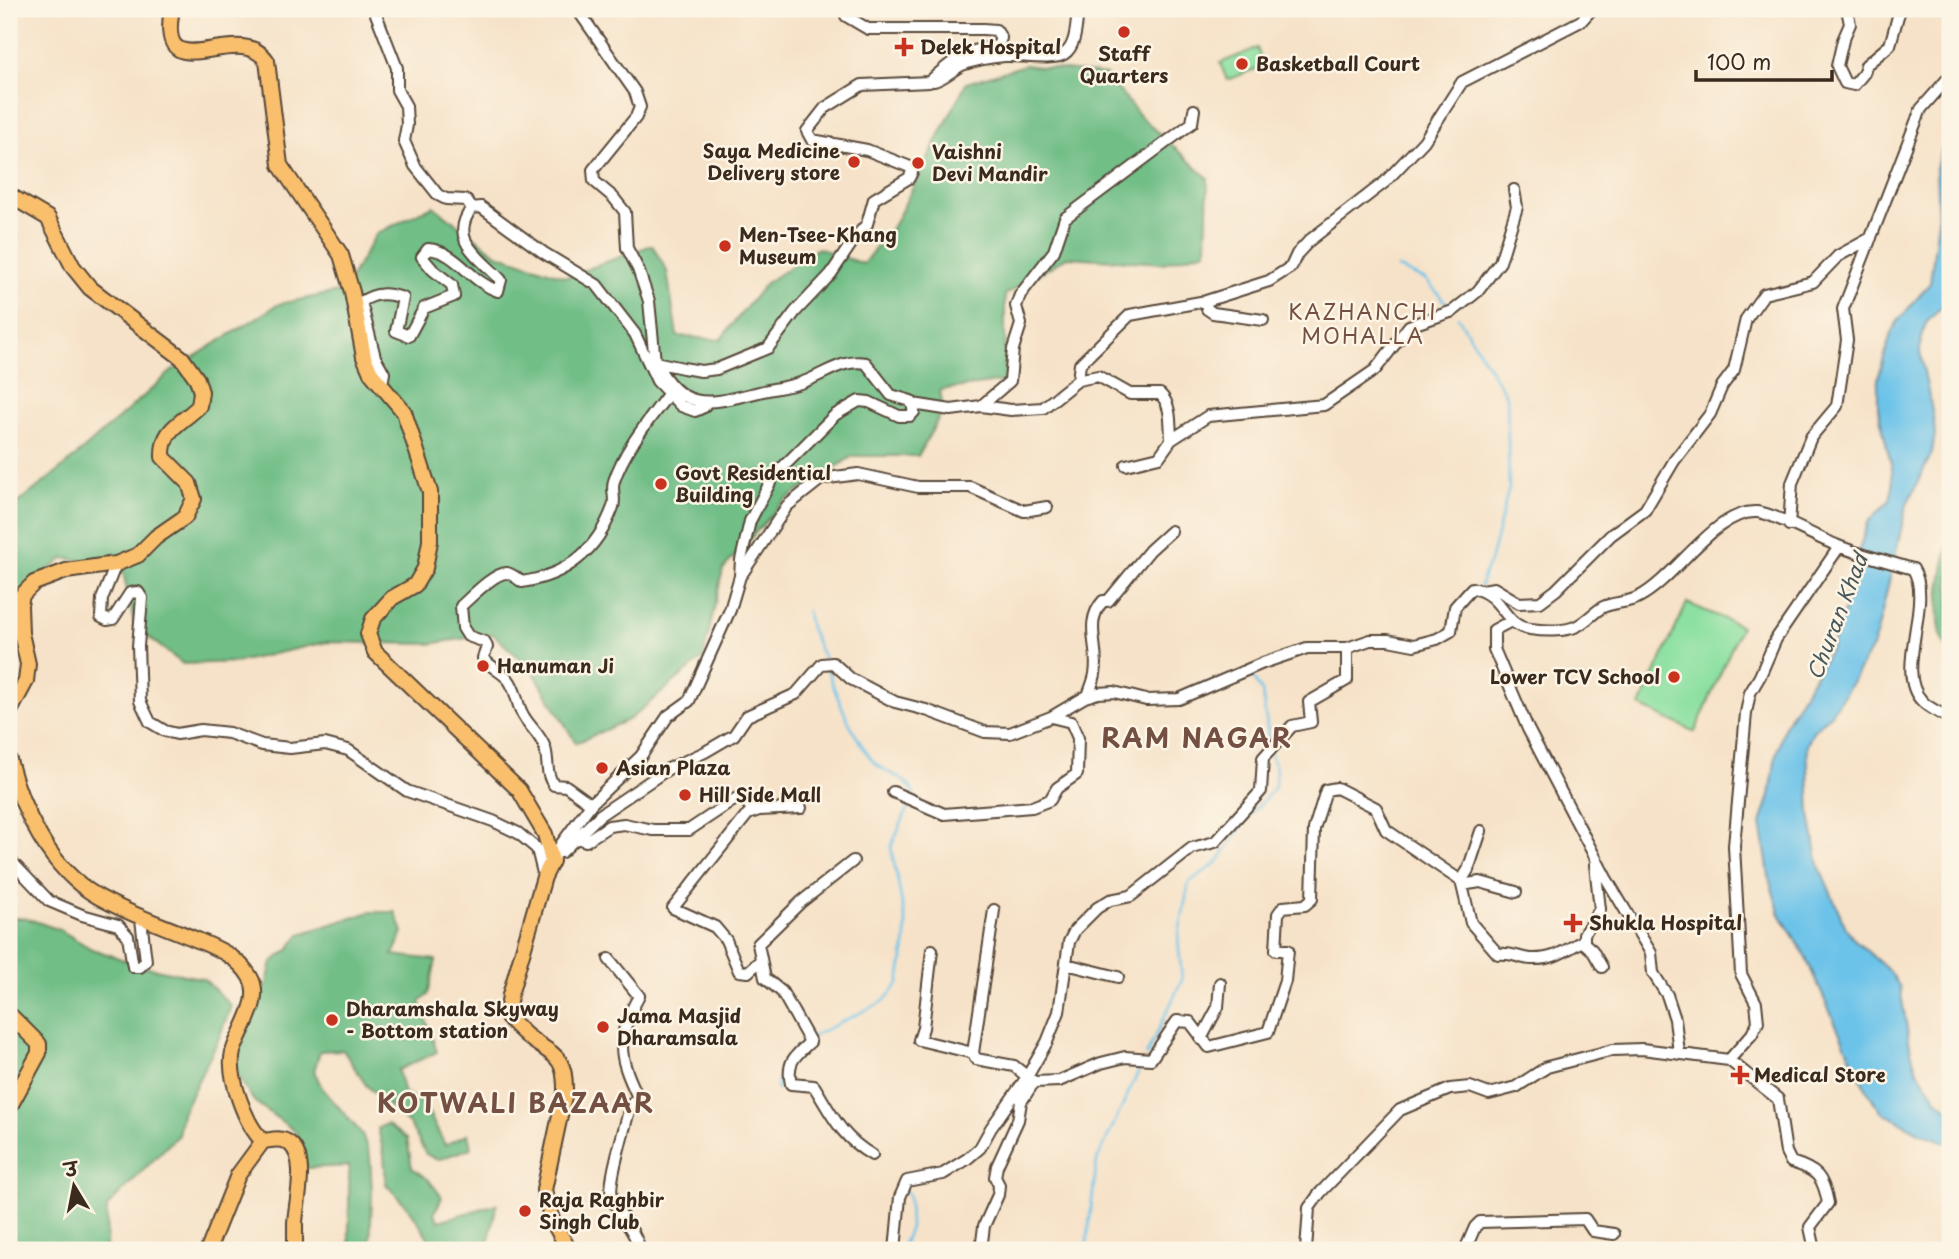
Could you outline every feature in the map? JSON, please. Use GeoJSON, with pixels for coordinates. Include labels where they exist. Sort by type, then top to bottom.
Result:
{"type":"FeatureCollection","features":[{"type":"Feature","properties":{"kind":"main road"},"geometry":{"type":"LineString","coordinates":[[172,9],[168,28],[173,46],[195,53],[221,47],[253,47],[262,53],[267,61],[280,164],[341,255],[352,292],[364,357],[371,373],[404,412],[430,492],[430,541],[425,568],[415,585],[392,598],[373,619],[368,634],[375,652],[519,790],[545,834],[552,861],[544,877],[510,995],[507,1016],[528,1037],[543,1045],[559,1059],[566,1080],[564,1101],[544,1190],[552,1220],[569,1250]]}},
{"type":"Feature","properties":{"kind":"main road"},"geometry":{"type":"LineString","coordinates":[[9,195],[48,218],[73,268],[90,288],[182,358],[197,379],[201,392],[199,406],[169,431],[162,441],[163,457],[190,483],[194,499],[185,517],[156,537],[138,555],[116,564],[66,571],[34,583],[22,596],[21,632],[28,664],[26,681],[9,712]]}},
{"type":"Feature","properties":{"kind":"main road"},"geometry":{"type":"LineString","coordinates":[[9,760],[33,823],[59,864],[94,895],[141,919],[165,926],[226,952],[242,964],[253,980],[254,999],[232,1055],[235,1083],[253,1132],[263,1140],[279,1139],[289,1142],[295,1150],[300,1182],[295,1221],[295,1250]]}},
{"type":"Feature","properties":{"kind":"main road"},"geometry":{"type":"LineString","coordinates":[[9,1014],[39,1044],[39,1053],[9,1108]]}},
{"type":"Feature","properties":{"kind":"main road"},"geometry":{"type":"LineString","coordinates":[[208,1250],[239,1175],[263,1140]]}},
{"type":"Feature","properties":{"kind":"street"},"geometry":{"type":"LineString","coordinates":[[374,9],[397,68],[397,90],[407,106],[404,141],[415,166],[438,195],[446,199],[466,200],[471,208]]}},
{"type":"Feature","properties":{"kind":"street"},"geometry":{"type":"LineString","coordinates":[[577,9],[635,92],[640,107],[636,117],[593,170],[594,181],[613,197],[625,212],[627,248],[649,300],[655,362],[664,377],[682,396],[706,402],[727,401],[801,383],[853,361],[866,363],[891,395],[913,404],[951,410],[981,406],[1011,410],[1043,408],[1077,380],[1098,376],[1130,394],[1160,394],[1166,399],[1171,440]]}},
{"type":"Feature","properties":{"kind":"street"},"geometry":{"type":"LineString","coordinates":[[845,9],[846,16],[869,29],[996,30],[1001,38],[998,46],[980,48],[956,57],[929,82]]}},
{"type":"Feature","properties":{"kind":"street"},"geometry":{"type":"LineString","coordinates":[[655,362],[683,368],[717,369],[768,348],[795,312],[831,274],[867,224],[874,199],[909,178],[912,173],[910,167],[867,150],[812,140],[807,131],[825,108],[862,85],[929,82],[984,58],[1053,58],[1064,54],[1073,43],[1078,9]]}},
{"type":"Feature","properties":{"kind":"street"},"geometry":{"type":"LineString","coordinates":[[1077,380],[1080,364],[1130,315],[1206,301],[1269,281],[1291,267],[1297,254],[1310,240],[1385,182],[1424,141],[1462,82],[1581,21],[1592,9]]}},
{"type":"Feature","properties":{"kind":"street"},"geometry":{"type":"LineString","coordinates":[[1847,9],[1850,24],[1837,66],[1845,83],[1854,85],[1864,73],[1866,65],[1890,46],[1900,9]]}},
{"type":"Feature","properties":{"kind":"street"},"geometry":{"type":"LineString","coordinates":[[1789,525],[1792,483],[1811,437],[1837,406],[1847,340],[1843,309],[1921,109],[1950,76]]}},
{"type":"Feature","properties":{"kind":"street"},"geometry":{"type":"LineString","coordinates":[[981,406],[1010,381],[1013,349],[1021,324],[1016,306],[1020,295],[1054,251],[1065,219],[1192,123],[1194,110]]}},
{"type":"Feature","properties":{"kind":"street"},"geometry":{"type":"LineString","coordinates":[[1126,465],[1159,457],[1171,440],[1208,416],[1324,405],[1375,370],[1409,326],[1453,311],[1478,291],[1500,262],[1517,207],[1514,190]]}},
{"type":"Feature","properties":{"kind":"street"},"geometry":{"type":"LineString","coordinates":[[382,384],[384,373],[375,357],[361,302],[371,295],[387,293],[403,298],[396,331],[409,335],[424,308],[454,296],[452,285],[422,257],[428,249],[442,250],[485,287],[498,290],[501,280],[475,255],[463,237],[463,220],[471,208],[481,206],[544,253],[597,285],[635,334],[657,381],[681,405],[695,411],[704,408],[706,402]]}},
{"type":"Feature","properties":{"kind":"street"},"geometry":{"type":"LineString","coordinates":[[552,861],[600,815],[668,769],[734,735],[747,716],[796,694],[828,663],[851,679],[895,702],[985,732],[1010,733],[1051,717],[1098,693],[1114,692],[1146,700],[1179,699],[1263,663],[1307,648],[1347,648],[1370,640],[1414,645],[1437,639],[1451,631],[1455,607],[1472,588],[1494,588],[1519,603],[1540,602],[1556,590],[1611,535],[1645,510],[1674,461],[1710,414],[1722,386],[1734,370],[1746,319],[1764,294],[1813,282],[1838,256],[1871,238]]}},
{"type":"Feature","properties":{"kind":"street"},"geometry":{"type":"LineString","coordinates":[[1206,301],[1207,309],[1213,313],[1263,320]]}},
{"type":"Feature","properties":{"kind":"street"},"geometry":{"type":"LineString","coordinates":[[591,804],[566,786],[554,785],[548,778],[545,750],[539,736],[521,711],[509,680],[491,668],[483,658],[487,647],[485,642],[468,636],[463,628],[461,606],[502,574],[508,573],[522,582],[544,579],[561,572],[586,551],[598,538],[614,505],[613,483],[636,440],[668,393]]}},
{"type":"Feature","properties":{"kind":"street"},"geometry":{"type":"LineString","coordinates":[[740,576],[750,521],[773,477],[784,465],[835,415],[859,401],[869,401],[899,416],[910,416],[914,412],[913,404]]}},
{"type":"Feature","properties":{"kind":"street"},"geometry":{"type":"LineString","coordinates":[[552,861],[591,804],[641,756],[668,716],[689,701],[721,632],[740,576],[787,506],[821,479],[858,474],[918,487],[970,487],[1024,511],[1047,507]]}},
{"type":"Feature","properties":{"kind":"street"},"geometry":{"type":"LineString","coordinates":[[1483,590],[1496,600],[1511,621],[1526,629],[1560,630],[1576,627],[1605,606],[1639,597],[1677,567],[1709,533],[1737,514],[1759,512],[1839,547],[1913,569],[1917,576],[1918,608],[1910,675],[1922,701],[1950,719]]}},
{"type":"Feature","properties":{"kind":"street"},"geometry":{"type":"LineString","coordinates":[[1088,696],[1096,672],[1092,626],[1096,609],[1103,601],[1108,601],[1150,550],[1171,531]]}},
{"type":"Feature","properties":{"kind":"street"},"geometry":{"type":"LineString","coordinates":[[1729,1060],[1752,1034],[1758,1022],[1756,1003],[1741,974],[1734,846],[1750,693],[1776,639],[1839,547]]}},
{"type":"Feature","properties":{"kind":"street"},"geometry":{"type":"LineString","coordinates":[[116,564],[102,599],[101,617],[107,621],[113,619],[130,593],[138,592],[142,598],[138,646],[140,701],[150,722],[165,731],[177,734],[201,730],[229,733],[262,746],[290,748],[325,744],[348,750],[407,790],[493,821],[518,833],[537,849],[544,877]]}},
{"type":"Feature","properties":{"kind":"street"},"geometry":{"type":"LineString","coordinates":[[1511,621],[1494,630],[1494,649],[1528,729],[1593,852],[1651,953],[1653,973],[1667,995],[1675,1019],[1679,1053]]}},
{"type":"Feature","properties":{"kind":"street"},"geometry":{"type":"LineString","coordinates":[[981,1250],[984,1226],[999,1195],[999,1185],[995,1177],[997,1166],[1018,1120],[1021,1102],[1059,1012],[1069,942],[1075,930],[1097,908],[1110,900],[1131,896],[1192,848],[1215,842],[1261,791],[1264,758],[1292,726],[1311,722],[1309,702],[1347,680],[1347,648]]}},
{"type":"Feature","properties":{"kind":"street"},"geometry":{"type":"LineString","coordinates":[[893,792],[944,814],[1032,807],[1050,800],[1057,788],[1077,774],[1078,738],[1071,722],[1051,717]]}},
{"type":"Feature","properties":{"kind":"street"},"geometry":{"type":"LineString","coordinates":[[994,910],[973,1053],[976,1059],[1014,1066],[1030,1080],[1059,1081],[1101,1063],[1125,1057],[1151,1059],[1177,1021],[1190,1022],[1209,1047],[1268,1032],[1285,981],[1288,950],[1276,950],[1278,914],[1283,907],[1305,905],[1312,899],[1314,828],[1326,790],[1337,788],[1376,808],[1386,830],[1462,883],[1480,882],[1516,892]]}},
{"type":"Feature","properties":{"kind":"street"},"geometry":{"type":"LineString","coordinates":[[577,838],[586,841],[609,826],[624,824],[653,830],[690,830],[737,798],[745,799],[753,813]]}},
{"type":"Feature","properties":{"kind":"street"},"geometry":{"type":"LineString","coordinates":[[761,960],[748,972],[739,971],[726,940],[715,927],[673,908],[748,814],[801,808]]}},
{"type":"Feature","properties":{"kind":"street"},"geometry":{"type":"LineString","coordinates":[[1481,831],[1462,883],[1471,923],[1498,954],[1510,952],[1534,959],[1563,954],[1584,940]]}},
{"type":"Feature","properties":{"kind":"street"},"geometry":{"type":"LineString","coordinates":[[1593,852],[1600,909],[1584,934],[1584,943],[1592,950],[1602,967]]}},
{"type":"Feature","properties":{"kind":"street"},"geometry":{"type":"LineString","coordinates":[[9,859],[48,901],[82,915],[118,925],[128,936],[134,967],[140,967],[146,961],[141,919]]}},
{"type":"Feature","properties":{"kind":"street"},"geometry":{"type":"LineString","coordinates":[[853,861],[801,902],[758,944],[765,978],[782,992],[810,1042],[792,1060],[789,1075],[792,1084],[814,1086],[845,1136],[872,1155]]}},
{"type":"Feature","properties":{"kind":"street"},"geometry":{"type":"LineString","coordinates":[[932,950],[923,1028],[919,1040],[973,1053]]}},
{"type":"Feature","properties":{"kind":"street"},"geometry":{"type":"LineString","coordinates":[[609,959],[639,996],[626,1024],[621,1054],[625,1070],[638,1097],[629,1106],[611,1193],[617,1209],[637,1236],[640,1250]]}},
{"type":"Feature","properties":{"kind":"street"},"geometry":{"type":"LineString","coordinates":[[1066,964],[1118,977]]}},
{"type":"Feature","properties":{"kind":"street"},"geometry":{"type":"LineString","coordinates":[[1201,1039],[1218,1007],[1220,983]]}},
{"type":"Feature","properties":{"kind":"street"},"geometry":{"type":"LineString","coordinates":[[1306,1250],[1309,1208],[1320,1193],[1400,1110],[1450,1089],[1470,1087],[1489,1094],[1517,1087],[1547,1067],[1613,1050],[1642,1049],[1729,1060],[1777,1099],[1786,1152],[1791,1163],[1812,1168],[1824,1185],[1828,1203],[1810,1227],[1815,1250]]}},
{"type":"Feature","properties":{"kind":"street"},"geometry":{"type":"LineString","coordinates":[[895,1250],[900,1197],[906,1181],[943,1174],[974,1153],[1030,1080]]}},
{"type":"Feature","properties":{"kind":"street"},"geometry":{"type":"LineString","coordinates":[[1465,1250],[1480,1222],[1585,1219],[1593,1231],[1614,1234]]}},
{"type":"Feature","properties":{"kind":"green space","name":"Basketball Court"},"geometry":{"type":"Polygon","coordinates":[[[1257,48],[1264,66],[1227,80],[1220,63],[1257,48]]]}},
{"type":"Feature","properties":{"kind":"green space"},"geometry":{"type":"Polygon","coordinates":[[[1025,65],[1106,75],[1140,116],[1208,178],[1206,251],[1163,263],[1067,257],[1005,295],[1005,381],[940,390],[943,410],[918,456],[853,456],[784,501],[723,569],[703,658],[630,719],[576,743],[533,671],[493,634],[429,644],[327,642],[237,662],[183,664],[135,627],[122,567],[64,558],[9,601],[9,510],[67,464],[173,370],[279,304],[343,291],[376,234],[433,206],[497,254],[566,277],[652,245],[667,271],[677,336],[720,340],[765,284],[818,248],[863,264],[895,223],[966,83],[1025,65]]]}},
{"type":"Feature","properties":{"kind":"green space"},"geometry":{"type":"Polygon","coordinates":[[[1950,531],[1950,653],[1943,641],[1939,611],[1950,531]]]}},
{"type":"Feature","properties":{"kind":"green space"},"geometry":{"type":"Polygon","coordinates":[[[1687,603],[1741,626],[1695,732],[1640,706],[1687,603]]]}},
{"type":"Feature","properties":{"kind":"green space"},"geometry":{"type":"Polygon","coordinates":[[[370,912],[395,912],[403,932],[393,955],[436,960],[428,995],[420,1002],[437,1052],[398,1070],[404,1094],[423,1102],[445,1145],[468,1134],[471,1148],[437,1160],[426,1154],[410,1125],[366,1085],[343,1050],[320,1051],[314,1071],[322,1088],[362,1134],[370,1156],[370,1250],[349,1250],[349,1166],[307,1168],[296,1132],[254,1101],[235,1072],[236,1042],[266,986],[272,962],[288,950],[300,934],[370,912]]]}},
{"type":"Feature","properties":{"kind":"green space"},"geometry":{"type":"Polygon","coordinates":[[[9,918],[26,918],[60,930],[90,948],[141,966],[204,979],[231,1006],[218,1040],[182,1113],[178,1135],[107,1207],[106,1250],[9,1250],[9,918]]]}},
{"type":"Feature","properties":{"kind":"green space"},"geometry":{"type":"Polygon","coordinates":[[[387,1124],[407,1139],[412,1168],[429,1180],[442,1197],[434,1214],[439,1221],[497,1204],[489,1250],[436,1250],[411,1211],[386,1184],[384,1155],[378,1128],[387,1124]]]}},
{"type":"Feature","properties":{"kind":"water"},"geometry":{"type":"Polygon","coordinates":[[[1950,127],[1950,298],[1926,323],[1920,352],[1933,416],[1935,433],[1932,453],[1907,504],[1872,647],[1848,689],[1829,716],[1813,731],[1807,745],[1810,815],[1819,866],[1846,928],[1855,940],[1891,973],[1900,988],[1911,1052],[1917,1070],[1937,1099],[1950,1110],[1950,1144],[1919,1132],[1882,1112],[1874,1102],[1803,952],[1780,914],[1770,882],[1761,823],[1770,796],[1776,755],[1785,725],[1831,648],[1846,606],[1846,590],[1868,522],[1890,500],[1892,469],[1878,408],[1878,379],[1891,333],[1930,283],[1938,220],[1936,167],[1950,127]]]}},
{"type":"Feature","properties":{"kind":"waterway"},"geometry":{"type":"LineString","coordinates":[[1398,268],[1426,280],[1450,307]]}},
{"type":"Feature","properties":{"kind":"waterway"},"geometry":{"type":"LineString","coordinates":[[1458,317],[1507,397],[1509,488],[1481,586]]}},
{"type":"Feature","properties":{"kind":"waterway"},"geometry":{"type":"LineString","coordinates":[[807,611],[810,628],[824,659]]}},
{"type":"Feature","properties":{"kind":"waterway"},"geometry":{"type":"LineString","coordinates":[[826,666],[845,715],[864,750],[877,765],[906,783],[911,788],[913,797]]}},
{"type":"Feature","properties":{"kind":"waterway"},"geometry":{"type":"LineString","coordinates":[[1249,671],[1262,692],[1270,747]]}},
{"type":"Feature","properties":{"kind":"waterway"},"geometry":{"type":"LineString","coordinates":[[1146,1056],[1182,980],[1178,939],[1189,882],[1217,863],[1246,820],[1275,787],[1276,770],[1271,754]]}},
{"type":"Feature","properties":{"kind":"waterway"},"geometry":{"type":"LineString","coordinates":[[811,1037],[884,1001],[899,983],[906,924],[891,847],[910,803]]}},
{"type":"Feature","properties":{"kind":"waterway"},"geometry":{"type":"LineString","coordinates":[[777,1090],[783,1065],[800,1045]]}},
{"type":"Feature","properties":{"kind":"waterway"},"geometry":{"type":"LineString","coordinates":[[1086,1250],[1097,1160],[1143,1062]]}},
{"type":"Feature","properties":{"kind":"waterway"},"geometry":{"type":"LineString","coordinates":[[901,1250],[910,1227],[909,1195],[905,1190]]}},
{"type":"Feature","properties":{"kind":"place","name":"Staff Quarters"},"geometry":{"type":"Point","coordinates":[1124,32]}},
{"type":"Feature","properties":{"kind":"place","name":"Delek Hospital"},"geometry":{"type":"Point","coordinates":[904,47]}},
{"type":"Feature","properties":{"kind":"place","name":"Basketball Court"},"geometry":{"type":"Point","coordinates":[1242,64]}},
{"type":"Feature","properties":{"kind":"place","name":"Saya Medicine Delivery store"},"geometry":{"type":"Point","coordinates":[854,162]}},
{"type":"Feature","properties":{"kind":"place","name":"Vaishni Devi Mandir"},"geometry":{"type":"Point","coordinates":[918,163]}},
{"type":"Feature","properties":{"kind":"place","name":"Men-Tsee-Khang Museum"},"geometry":{"type":"Point","coordinates":[725,246]}},
{"type":"Feature","properties":{"kind":"place","name":"Govt Residential Building"},"geometry":{"type":"Point","coordinates":[661,484]}},
{"type":"Feature","properties":{"kind":"place","name":"Hanuman Ji"},"geometry":{"type":"Point","coordinates":[483,666]}},
{"type":"Feature","properties":{"kind":"place","name":"Lower TCV School"},"geometry":{"type":"Point","coordinates":[1674,677]}},
{"type":"Feature","properties":{"kind":"place","name":"Asian Plaza"},"geometry":{"type":"Point","coordinates":[602,768]}},
{"type":"Feature","properties":{"kind":"place","name":"Hill Side Mall"},"geometry":{"type":"Point","coordinates":[685,795]}},
{"type":"Feature","properties":{"kind":"place","name":"Shukla Hospital"},"geometry":{"type":"Point","coordinates":[1573,923]}},
{"type":"Feature","properties":{"kind":"place","name":"Dharamshala Skyway - Bottom station"},"geometry":{"type":"Point","coordinates":[332,1020]}},
{"type":"Feature","properties":{"kind":"place","name":"Jama Masjid Dharamsala"},"geometry":{"type":"Point","coordinates":[603,1027]}},
{"type":"Feature","properties":{"kind":"place","name":"Medical Store"},"geometry":{"type":"Point","coordinates":[1740,1075]}},
{"type":"Feature","properties":{"kind":"place","name":"Raja Raghbir Singh Club"},"geometry":{"type":"Point","coordinates":[525,1211]}},
{"type":"Feature","properties":{"kind":"district","name":"KAZHANCHI MOHALLA"},"geometry":{"type":"Point","coordinates":[1363,325]}},
{"type":"Feature","properties":{"kind":"district","name":"RAM NAGAR"},"geometry":{"type":"Point","coordinates":[1197,739]}},
{"type":"Feature","properties":{"kind":"district","name":"KOTWALI BAZAAR"},"geometry":{"type":"Point","coordinates":[516,1104]}},
{"type":"Feature","properties":{"kind":"water label","name":"Churan Khad"},"geometry":{"type":"Point","coordinates":[1838,617]}}]}
